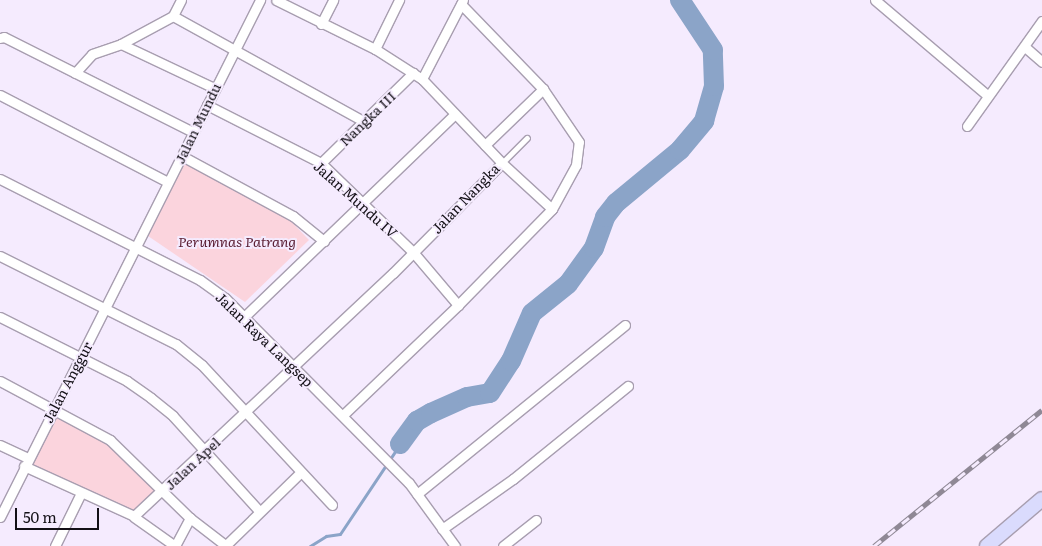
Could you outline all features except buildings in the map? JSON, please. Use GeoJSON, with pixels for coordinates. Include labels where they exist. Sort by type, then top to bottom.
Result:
{"type":"FeatureCollection","features":[{"type":"Feature","properties":{"kind":"main road"},"geometry":{"type":"LineString","coordinates":[[987,546],[1042,499]]}},
{"type":"Feature","properties":{"kind":"street"},"geometry":{"type":"LineString","coordinates":[[75,73],[90,55],[121,44],[173,16],[181,0]]}},
{"type":"Feature","properties":{"kind":"street","name":"Jalan Mundu"},"geometry":{"type":"LineString","coordinates":[[137,247],[214,88],[260,0]]}},
{"type":"Feature","properties":{"kind":"street","name":"Jalan Nangka"},"geometry":{"type":"LineString","coordinates":[[276,0],[375,49],[422,79],[502,163],[413,252],[292,365]]}},
{"type":"Feature","properties":{"kind":"street"},"geometry":{"type":"LineString","coordinates":[[322,24],[333,0]]}},
{"type":"Feature","properties":{"kind":"street"},"geometry":{"type":"LineString","coordinates":[[375,49],[399,0]]}},
{"type":"Feature","properties":{"kind":"street"},"geometry":{"type":"LineString","coordinates":[[875,0],[988,96]]}},
{"type":"Feature","properties":{"kind":"street"},"geometry":{"type":"LineString","coordinates":[[343,415],[458,305],[552,209],[576,165],[579,142],[543,89],[462,2],[422,79]]}},
{"type":"Feature","properties":{"kind":"street"},"geometry":{"type":"LineString","coordinates":[[173,16],[233,51],[363,121]]}},
{"type":"Feature","properties":{"kind":"street"},"geometry":{"type":"LineString","coordinates":[[967,126],[1042,21]]}},
{"type":"Feature","properties":{"kind":"street"},"geometry":{"type":"LineString","coordinates":[[0,38],[4,37],[193,132]]}},
{"type":"Feature","properties":{"kind":"street"},"geometry":{"type":"LineString","coordinates":[[121,44],[214,88]]}},
{"type":"Feature","properties":{"kind":"street"},"geometry":{"type":"LineString","coordinates":[[1024,47],[1042,62]]}},
{"type":"Feature","properties":{"kind":"street","name":"Nangka III"},"geometry":{"type":"LineString","coordinates":[[321,163],[413,73]]}},
{"type":"Feature","properties":{"kind":"street"},"geometry":{"type":"LineString","coordinates":[[485,145],[543,89]]}},
{"type":"Feature","properties":{"kind":"street"},"geometry":{"type":"LineString","coordinates":[[0,95],[168,182]]}},
{"type":"Feature","properties":{"kind":"street","name":"Jalan Mundu IV"},"geometry":{"type":"LineString","coordinates":[[207,105],[321,163],[413,252],[458,305]]}},
{"type":"Feature","properties":{"kind":"street"},"geometry":{"type":"LineString","coordinates":[[245,316],[455,114]]}},
{"type":"Feature","properties":{"kind":"street"},"geometry":{"type":"LineString","coordinates":[[182,156],[293,216],[324,241]]}},
{"type":"Feature","properties":{"kind":"street"},"geometry":{"type":"LineString","coordinates":[[502,163],[552,209]]}},
{"type":"Feature","properties":{"kind":"street","name":"Jalan Raya Langsep"},"geometry":{"type":"LineString","coordinates":[[0,179],[200,280],[245,316],[403,477],[455,546]]}},
{"type":"Feature","properties":{"kind":"street","name":"Jalan Anggur"},"geometry":{"type":"LineString","coordinates":[[0,517],[53,408],[137,247]]}},
{"type":"Feature","properties":{"kind":"street"},"geometry":{"type":"LineString","coordinates":[[0,256],[176,344],[202,365],[332,505]]}},
{"type":"Feature","properties":{"kind":"street"},"geometry":{"type":"LineString","coordinates":[[0,317],[79,359],[127,381],[151,398],[206,451],[259,511]]}},
{"type":"Feature","properties":{"kind":"street"},"geometry":{"type":"LineString","coordinates":[[417,494],[625,325]]}},
{"type":"Feature","properties":{"kind":"street","name":"Jalan Apel"},"geometry":{"type":"LineString","coordinates":[[134,517],[206,451],[292,365]]}},
{"type":"Feature","properties":{"kind":"street"},"geometry":{"type":"LineString","coordinates":[[0,381],[110,440],[164,490],[190,518],[225,546],[301,472]]}},
{"type":"Feature","properties":{"kind":"street"},"geometry":{"type":"LineString","coordinates":[[442,529],[513,478],[628,386]]}},
{"type":"Feature","properties":{"kind":"street"},"geometry":{"type":"LineString","coordinates":[[0,445],[81,493],[134,517],[175,546],[190,518]]}},
{"type":"Feature","properties":{"kind":"street"},"geometry":{"type":"LineString","coordinates":[[55,546],[81,493]]}},
{"type":"Feature","properties":{"kind":"street"},"geometry":{"type":"LineString","coordinates":[[503,546],[536,520]]}},
{"type":"Feature","properties":{"kind":"lane"},"geometry":{"type":"LineString","coordinates":[[502,163],[527,138]]}},
{"type":"Feature","properties":{"kind":"green space","name":"Perumnas Patrang"},"geometry":{"type":"Polygon","coordinates":[[[184,163],[283,213],[309,240],[245,302],[148,236],[184,163]]]}},
{"type":"Feature","properties":{"kind":"green space"},"geometry":{"type":"Polygon","coordinates":[[[54,409],[110,442],[163,490],[133,517],[25,467],[54,409]]]}},
{"type":"Feature","properties":{"kind":"waterway"},"geometry":{"type":"LineString","coordinates":[[400,444],[417,421],[431,413],[467,397],[490,393],[511,361],[532,313],[568,284],[594,248],[605,217],[616,203],[680,150],[704,121],[714,86],[713,50],[680,0]]}},
{"type":"Feature","properties":{"kind":"waterway"},"geometry":{"type":"LineString","coordinates":[[310,546],[326,536],[340,534],[400,444]]}},
{"type":"Feature","properties":{"kind":"railway"},"geometry":{"type":"LineString","coordinates":[[874,546],[1042,410]]}}]}
